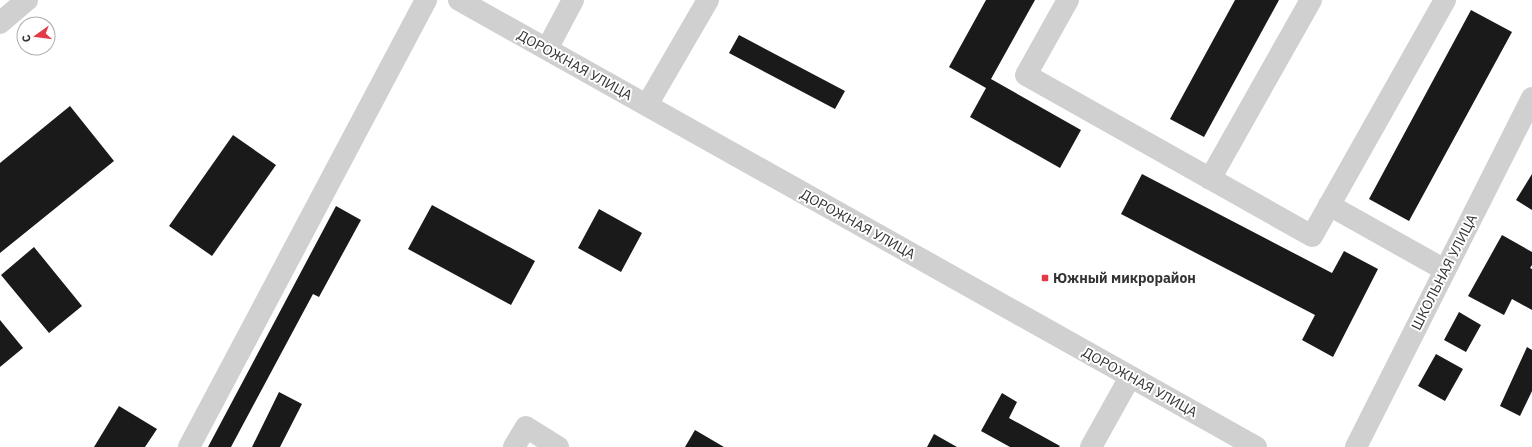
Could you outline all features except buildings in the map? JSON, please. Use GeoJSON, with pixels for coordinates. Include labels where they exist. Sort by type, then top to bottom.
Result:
{"type":"FeatureCollection","features":[{"type":"Feature","properties":{"kind":"street"},"geometry":{"type":"LineString","coordinates":[[0,23],[27,0]]}},
{"type":"Feature","properties":{"kind":"street"},"geometry":{"type":"LineString","coordinates":[[189,447],[426,0]]}},
{"type":"Feature","properties":{"kind":"street","name":"ДОРОЖНАЯ УЛИЦА"},"geometry":{"type":"LineString","coordinates":[[459,0],[1256,447]]}},
{"type":"Feature","properties":{"kind":"street"},"geometry":{"type":"LineString","coordinates":[[547,50],[572,0]]}},
{"type":"Feature","properties":{"kind":"street"},"geometry":{"type":"LineString","coordinates":[[647,105],[708,0]]}},
{"type":"Feature","properties":{"kind":"street"},"geometry":{"type":"LineString","coordinates":[[1068,0],[1026,75],[1312,236],[1445,0]]}},
{"type":"Feature","properties":{"kind":"street"},"geometry":{"type":"LineString","coordinates":[[1210,178],[1310,0]]}},
{"type":"Feature","properties":{"kind":"street","name":"ШКОЛЬНАЯ УЛИЦА"},"geometry":{"type":"LineString","coordinates":[[1356,447],[1532,98]]}},
{"type":"Feature","properties":{"kind":"street"},"geometry":{"type":"LineString","coordinates":[[1329,206],[1445,270]]}},
{"type":"Feature","properties":{"kind":"street"},"geometry":{"type":"LineString","coordinates":[[1091,447],[1130,377]]}},
{"type":"Feature","properties":{"kind":"street"},"geometry":{"type":"LineString","coordinates":[[514,447],[526,427],[558,447]]}},
{"type":"Feature","properties":{"kind":"place","name":"Южный микрорайон"},"geometry":{"type":"Point","coordinates":[1045,278]}}]}
